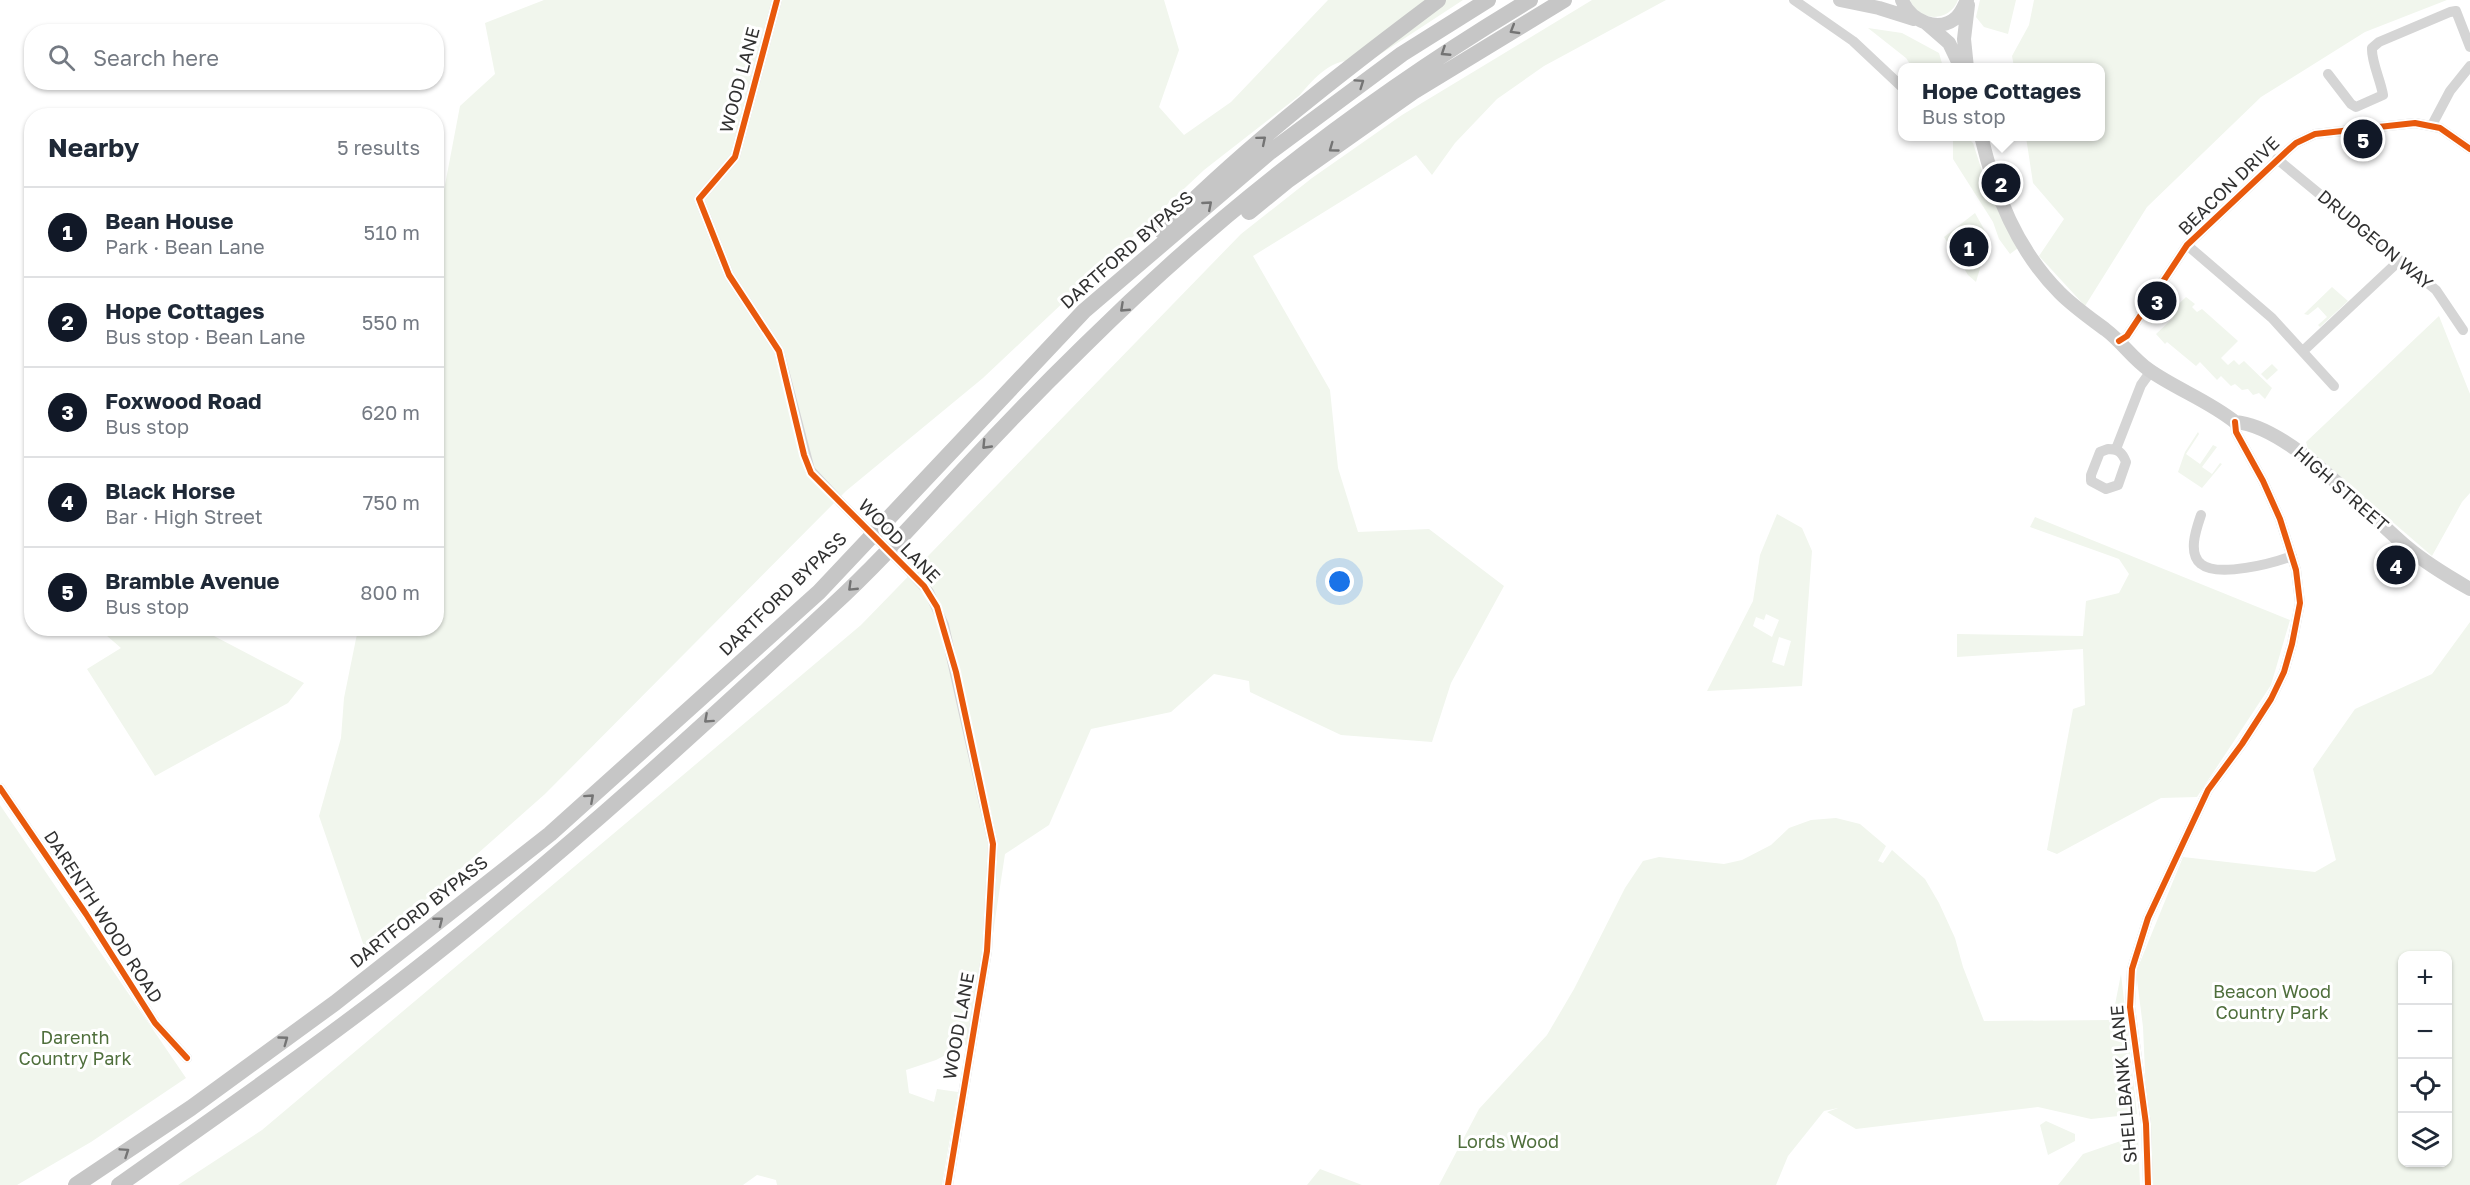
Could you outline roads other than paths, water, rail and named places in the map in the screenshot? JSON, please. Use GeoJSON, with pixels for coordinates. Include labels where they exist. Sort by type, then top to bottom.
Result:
{"type":"FeatureCollection","features":[{"type":"Feature","properties":{"kind":"highway"},"geometry":{"type":"LineString","coordinates":[[1084,311],[1187,206],[1221,175],[1351,65],[1438,0]]}},
{"type":"Feature","properties":{"kind":"highway","name":"DARTFORD BYPASS"},"geometry":{"type":"LineString","coordinates":[[76,1185],[191,1108],[335,1003],[550,834],[819,592],[1084,311],[1270,152],[1402,54],[1488,0]]}},
{"type":"Feature","properties":{"kind":"highway"},"geometry":{"type":"LineString","coordinates":[[119,1185],[384,994],[579,836],[843,596],[1086,344],[1167,268],[1284,167],[1399,82],[1530,0]]}},
{"type":"Feature","properties":{"kind":"highway"},"geometry":{"type":"LineString","coordinates":[[1167,268],[1206,247],[1287,181],[1413,92],[1564,0]]}},
{"type":"Feature","properties":{"kind":"main road"},"geometry":{"type":"LineString","coordinates":[[1840,0],[1879,8],[1922,22],[1940,24],[1959,15],[1968,0]]}},
{"type":"Feature","properties":{"kind":"main road"},"geometry":{"type":"LineString","coordinates":[[1902,0],[1908,11],[1950,45],[1959,63]]}},
{"type":"Feature","properties":{"kind":"main road"},"geometry":{"type":"LineString","coordinates":[[1966,63],[1964,39],[1968,0]]}},
{"type":"Feature","properties":{"kind":"main road","name":"HIGH STREET"},"geometry":{"type":"LineString","coordinates":[[1982,141],[1996,189],[2015,232],[2027,254],[2061,295],[2119,341],[2132,358],[2151,371],[2235,422],[2259,428],[2296,450],[2409,549],[2470,589]]}},
{"type":"Feature","properties":{"kind":"street","name":"WOOD LANE"},"geometry":{"type":"LineString","coordinates":[[777,0],[735,157],[699,199],[729,275],[779,351],[810,470],[929,592],[944,625],[993,844],[987,951],[948,1185]]}},
{"type":"Feature","properties":{"kind":"street"},"geometry":{"type":"LineString","coordinates":[[1794,0],[1856,44],[1898,83]]}},
{"type":"Feature","properties":{"kind":"street"},"geometry":{"type":"LineString","coordinates":[[2328,74],[2351,104],[2356,107],[2384,95],[2372,48],[2379,42],[2450,12],[2457,11],[2460,16],[2470,47]]}},
{"type":"Feature","properties":{"kind":"street"},"geometry":{"type":"LineString","coordinates":[[1856,44],[1864,33]]}},
{"type":"Feature","properties":{"kind":"street"},"geometry":{"type":"LineString","coordinates":[[2470,66],[2464,70],[2450,91],[2432,125],[2470,149]]}},
{"type":"Feature","properties":{"kind":"street","name":"BEACON DRIVE"},"geometry":{"type":"LineString","coordinates":[[2119,341],[2127,336],[2187,245],[2296,143],[2315,134],[2411,124],[2432,125]]}},
{"type":"Feature","properties":{"kind":"street","name":"DRUDGEON WAY"},"geometry":{"type":"LineString","coordinates":[[2277,159],[2436,290],[2463,330]]}},
{"type":"Feature","properties":{"kind":"street"},"geometry":{"type":"LineString","coordinates":[[2187,245],[2258,305],[2334,386]]}},
{"type":"Feature","properties":{"kind":"street"},"geometry":{"type":"LineString","coordinates":[[2303,351],[2400,260]]}},
{"type":"Feature","properties":{"kind":"street"},"geometry":{"type":"LineString","coordinates":[[2116,449],[2141,385],[2151,371]]}},
{"type":"Feature","properties":{"kind":"street","name":"SHELLBANK LANE"},"geometry":{"type":"LineString","coordinates":[[2148,1185],[2146,1124],[2130,1007],[2132,969],[2148,918],[2208,790],[2254,726],[2284,672],[2300,603],[2292,556],[2274,505],[2236,432],[2235,422]]}},
{"type":"Feature","properties":{"kind":"street"},"geometry":{"type":"LineString","coordinates":[[2201,514],[2194,545],[2197,559],[2202,565],[2217,568],[2241,568],[2292,556]]}},
{"type":"Feature","properties":{"kind":"street","name":"DARENTH WOOD ROAD"},"geometry":{"type":"LineString","coordinates":[[0,788],[86,914],[155,1023],[187,1058]]}},
{"type":"Feature","properties":{"kind":"place","name":"Bramble Avenue"},"geometry":{"type":"Point","coordinates":[2363,139]}},
{"type":"Feature","properties":{"kind":"place","name":"Hope Cottages"},"geometry":{"type":"Point","coordinates":[2001,183]}},
{"type":"Feature","properties":{"kind":"place","name":"Bean House"},"geometry":{"type":"Point","coordinates":[1969,247]}},
{"type":"Feature","properties":{"kind":"place","name":"Foxwood Road"},"geometry":{"type":"Point","coordinates":[2157,301]}},
{"type":"Feature","properties":{"kind":"place","name":"Black Horse"},"geometry":{"type":"Point","coordinates":[2396,565]}},
{"type":"Feature","properties":{"kind":"park label","name":"Beacon Wood Country Park"},"geometry":{"type":"Point","coordinates":[2272,1002]}},
{"type":"Feature","properties":{"kind":"park label","name":"Darenth Country Park"},"geometry":{"type":"Point","coordinates":[75,1048]}},
{"type":"Feature","properties":{"kind":"park label","name":"Lords Wood"},"geometry":{"type":"Point","coordinates":[1508,1142]}}]}
